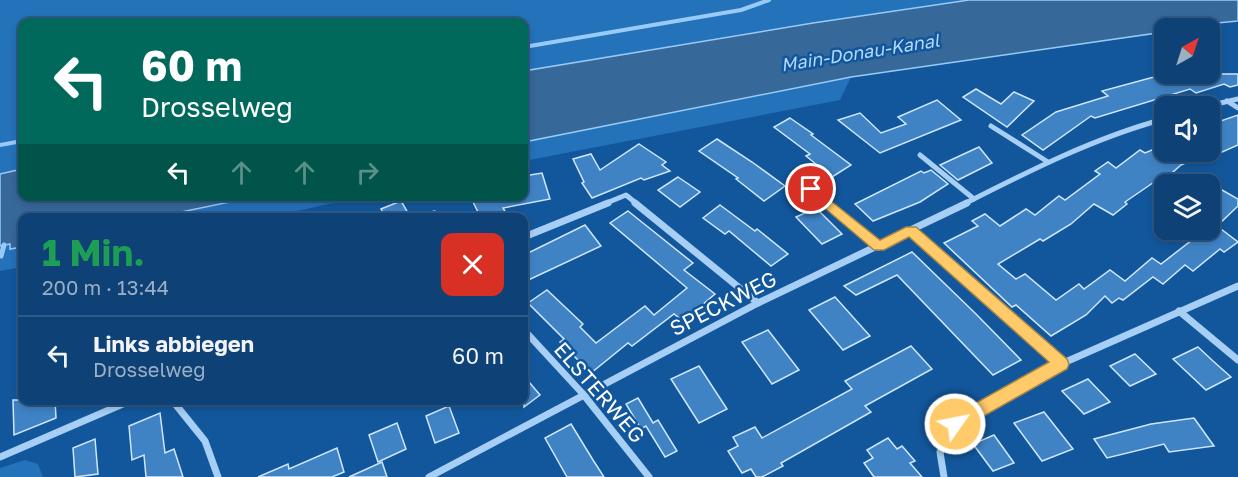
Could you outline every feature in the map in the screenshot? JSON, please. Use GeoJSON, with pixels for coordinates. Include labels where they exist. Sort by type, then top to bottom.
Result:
{"type":"FeatureCollection","features":[{"type":"Feature","properties":{"kind":"street"},"geometry":{"type":"LineString","coordinates":[[1220,103],[1238,99]]}},
{"type":"Feature","properties":{"kind":"street"},"geometry":{"type":"LineString","coordinates":[[1227,101],[1238,108]]}},
{"type":"Feature","properties":{"kind":"street","name":"SPECKWEG"},"geometry":{"type":"LineString","coordinates":[[429,477],[758,303],[879,247],[1048,162],[1154,121]]}},
{"type":"Feature","properties":{"kind":"street"},"geometry":{"type":"LineString","coordinates":[[991,126],[1048,162]]}},
{"type":"Feature","properties":{"kind":"street"},"geometry":{"type":"LineString","coordinates":[[920,154],[974,199]]}},
{"type":"Feature","properties":{"kind":"street"},"geometry":{"type":"LineString","coordinates":[[811,189],[879,247]]}},
{"type":"Feature","properties":{"kind":"street"},"geometry":{"type":"LineString","coordinates":[[528,235],[626,195],[758,303]]}},
{"type":"Feature","properties":{"kind":"street"},"geometry":{"type":"LineString","coordinates":[[911,230],[1061,364]]}},
{"type":"Feature","properties":{"kind":"street"},"geometry":{"type":"LineString","coordinates":[[944,477],[940,452],[955,424],[1061,364],[1238,286]]}},
{"type":"Feature","properties":{"kind":"street"},"geometry":{"type":"LineString","coordinates":[[1179,311],[1238,360]]}},
{"type":"Feature","properties":{"kind":"street","name":"ELSTERWEG"},"geometry":{"type":"LineString","coordinates":[[528,334],[583,394],[649,477]]}},
{"type":"Feature","properties":{"kind":"street"},"geometry":{"type":"LineString","coordinates":[[0,457],[120,405]]}},
{"type":"Feature","properties":{"kind":"street"},"geometry":{"type":"LineString","coordinates":[[176,405],[205,441],[218,477]]}},
{"type":"Feature","properties":{"kind":"shaded area"},"geometry":{"type":"Polygon","coordinates":[[[0,0],[969,0],[813,23],[528,70],[528,18],[18,18],[18,170],[0,174],[0,0]]]}},
{"type":"Feature","properties":{"kind":"shaded area"},"geometry":{"type":"Polygon","coordinates":[[[851,77],[840,100],[528,160],[528,141],[851,77]]]}},
{"type":"Feature","properties":{"kind":"shaded area"},"geometry":{"type":"Polygon","coordinates":[[[236,201],[342,201],[288,213],[180,213],[236,201]]]}},
{"type":"Feature","properties":{"kind":"shaded area"},"geometry":{"type":"Polygon","coordinates":[[[10,244],[11,249],[18,248],[18,268],[0,271],[0,246],[10,244]]]}},
{"type":"Feature","properties":{"kind":"shaded area"},"geometry":{"type":"Polygon","coordinates":[[[25,460],[38,464],[43,477],[0,477],[0,468],[25,460]]]}},
{"type":"Feature","properties":{"kind":"water","name":"Main-Donau-Kanal"},"geometry":{"type":"Polygon","coordinates":[[[969,0],[1238,0],[1238,21],[1220,23],[1220,18],[1154,18],[1154,33],[851,77],[528,141],[528,70],[813,23],[969,0]]]}},
{"type":"Feature","properties":{"kind":"water"},"geometry":{"type":"Polygon","coordinates":[[[18,170],[18,201],[235,201],[176,213],[18,213],[18,248],[10,249],[10,244],[0,246],[0,174],[18,170]]]}},
{"type":"Feature","properties":{"kind":"building"},"geometry":{"type":"Polygon","coordinates":[[[1220,74],[1238,74],[1238,85],[1230,87],[1224,84],[1196,93],[1190,89],[1167,96],[1154,96],[1154,100],[1095,118],[1091,116],[1043,150],[1022,135],[1056,112],[1108,96],[1102,91],[1154,77],[1154,84],[1220,84],[1220,74]]]}},
{"type":"Feature","properties":{"kind":"building"},"geometry":{"type":"Polygon","coordinates":[[[976,89],[1001,104],[1014,92],[1034,101],[1007,127],[963,97],[976,89]]]}},
{"type":"Feature","properties":{"kind":"building"},"geometry":{"type":"Polygon","coordinates":[[[937,100],[961,120],[880,153],[838,120],[860,113],[881,133],[906,124],[898,117],[937,100]]]}},
{"type":"Feature","properties":{"kind":"building"},"geometry":{"type":"Polygon","coordinates":[[[1238,115],[1238,145],[1220,153],[1220,121],[1238,115]]]}},
{"type":"Feature","properties":{"kind":"building"},"geometry":{"type":"Polygon","coordinates":[[[790,118],[851,165],[832,177],[806,156],[810,154],[774,127],[790,118]]]}},
{"type":"Feature","properties":{"kind":"building"},"geometry":{"type":"Polygon","coordinates":[[[717,139],[785,186],[764,201],[736,179],[738,178],[699,151],[717,139]]]}},
{"type":"Feature","properties":{"kind":"building"},"geometry":{"type":"Polygon","coordinates":[[[639,144],[666,162],[662,165],[670,171],[644,180],[641,178],[592,198],[582,183],[584,182],[573,159],[591,154],[600,170],[639,144]]]}},
{"type":"Feature","properties":{"kind":"building"},"geometry":{"type":"Polygon","coordinates":[[[979,147],[992,163],[958,180],[940,165],[979,147]]]}},
{"type":"Feature","properties":{"kind":"building"},"geometry":{"type":"Polygon","coordinates":[[[1154,149],[1154,162],[1188,162],[1171,174],[1154,174],[1154,182],[1125,202],[1127,204],[1113,215],[1094,204],[1071,224],[998,264],[1016,279],[1025,274],[1056,300],[1079,284],[1084,289],[1110,270],[1125,281],[1152,258],[1161,264],[1192,240],[1220,240],[1220,228],[1238,242],[1224,252],[1220,249],[1193,271],[1185,265],[1163,284],[1153,277],[1123,300],[1119,298],[1112,303],[1105,296],[1086,315],[1051,336],[1016,305],[1012,307],[944,243],[978,226],[972,221],[985,214],[1000,226],[1026,209],[1035,215],[1059,196],[1065,200],[1100,174],[1095,171],[1108,162],[1116,168],[1140,150],[1145,153],[1154,149]]]}},
{"type":"Feature","properties":{"kind":"building"},"geometry":{"type":"Polygon","coordinates":[[[931,170],[948,184],[920,202],[873,221],[855,204],[921,171],[924,173],[931,170]]]}},
{"type":"Feature","properties":{"kind":"building"},"geometry":{"type":"Polygon","coordinates":[[[542,173],[550,199],[503,208],[506,213],[478,213],[472,201],[528,201],[528,175],[542,173]]]}},
{"type":"Feature","properties":{"kind":"building"},"geometry":{"type":"Polygon","coordinates":[[[678,177],[700,192],[680,207],[658,190],[678,177]]]}},
{"type":"Feature","properties":{"kind":"building"},"geometry":{"type":"Polygon","coordinates":[[[1222,190],[1238,199],[1238,206],[1220,223],[1220,192],[1222,190]]]}},
{"type":"Feature","properties":{"kind":"building"},"geometry":{"type":"Polygon","coordinates":[[[401,201],[408,213],[383,213],[381,209],[401,201]]]}},
{"type":"Feature","properties":{"kind":"building"},"geometry":{"type":"Polygon","coordinates":[[[720,205],[755,231],[757,229],[788,254],[771,266],[729,231],[725,234],[703,218],[720,205]]]}},
{"type":"Feature","properties":{"kind":"building"},"geometry":{"type":"Polygon","coordinates":[[[816,208],[842,234],[822,244],[796,217],[816,208]]]}},
{"type":"Feature","properties":{"kind":"building"},"geometry":{"type":"Polygon","coordinates":[[[628,211],[693,263],[684,270],[715,294],[683,321],[674,314],[632,346],[628,343],[591,373],[560,342],[564,339],[528,303],[547,290],[583,324],[580,327],[596,343],[645,306],[654,315],[687,288],[610,223],[628,211]]]}},
{"type":"Feature","properties":{"kind":"building"},"geometry":{"type":"Polygon","coordinates":[[[585,225],[601,246],[528,280],[528,253],[585,225]]]}},
{"type":"Feature","properties":{"kind":"building"},"geometry":{"type":"Polygon","coordinates":[[[912,252],[1021,360],[993,375],[897,275],[856,295],[844,286],[912,252]]]}},
{"type":"Feature","properties":{"kind":"building"},"geometry":{"type":"Polygon","coordinates":[[[835,297],[870,336],[843,350],[809,310],[835,297]]]}},
{"type":"Feature","properties":{"kind":"building"},"geometry":{"type":"Polygon","coordinates":[[[768,330],[799,370],[772,384],[742,342],[768,330]]]}},
{"type":"Feature","properties":{"kind":"building"},"geometry":{"type":"Polygon","coordinates":[[[911,346],[932,369],[865,406],[871,412],[781,463],[783,466],[762,477],[756,477],[751,469],[742,473],[728,451],[738,446],[733,437],[755,427],[762,438],[852,389],[845,381],[911,346]]]}},
{"type":"Feature","properties":{"kind":"building"},"geometry":{"type":"Polygon","coordinates":[[[1198,347],[1231,377],[1206,390],[1173,359],[1198,347]]]}},
{"type":"Feature","properties":{"kind":"building"},"geometry":{"type":"Polygon","coordinates":[[[1135,354],[1156,374],[1130,386],[1110,366],[1135,354]]]}},
{"type":"Feature","properties":{"kind":"building"},"geometry":{"type":"Polygon","coordinates":[[[699,366],[727,409],[699,423],[671,379],[699,366]]]}},
{"type":"Feature","properties":{"kind":"building"},"geometry":{"type":"Polygon","coordinates":[[[1088,379],[1110,402],[1084,414],[1062,391],[1088,379]]]}},
{"type":"Feature","properties":{"kind":"building"},"geometry":{"type":"Polygon","coordinates":[[[528,381],[540,395],[528,404],[528,381]]]}},
{"type":"Feature","properties":{"kind":"building"},"geometry":{"type":"Polygon","coordinates":[[[638,398],[653,423],[658,420],[677,451],[665,457],[646,426],[641,429],[626,404],[638,398]]]}},
{"type":"Feature","properties":{"kind":"building"},"geometry":{"type":"Polygon","coordinates":[[[13,400],[18,400],[18,405],[55,405],[56,418],[14,435],[13,400]]]}},
{"type":"Feature","properties":{"kind":"building"},"geometry":{"type":"Polygon","coordinates":[[[449,406],[459,433],[435,443],[426,416],[449,406]]]}},
{"type":"Feature","properties":{"kind":"building"},"geometry":{"type":"Polygon","coordinates":[[[1044,412],[1073,449],[1042,461],[1014,423],[1044,412]]]}},
{"type":"Feature","properties":{"kind":"building"},"geometry":{"type":"Polygon","coordinates":[[[160,413],[165,453],[174,449],[183,477],[146,477],[144,455],[132,460],[129,426],[160,413]]]}},
{"type":"Feature","properties":{"kind":"building"},"geometry":{"type":"Polygon","coordinates":[[[1194,418],[1214,446],[1169,452],[1164,444],[1107,458],[1094,439],[1151,424],[1194,418]]]}},
{"type":"Feature","properties":{"kind":"building"},"geometry":{"type":"Polygon","coordinates":[[[397,423],[406,449],[378,462],[369,435],[397,423]]]}},
{"type":"Feature","properties":{"kind":"building"},"geometry":{"type":"Polygon","coordinates":[[[571,424],[604,477],[567,477],[545,438],[571,424]]]}},
{"type":"Feature","properties":{"kind":"building"},"geometry":{"type":"Polygon","coordinates":[[[994,435],[1014,463],[993,471],[973,444],[994,435]]]}},
{"type":"Feature","properties":{"kind":"building"},"geometry":{"type":"Polygon","coordinates":[[[888,438],[897,449],[902,446],[915,461],[910,463],[922,477],[874,477],[864,463],[873,458],[867,450],[888,438]]]}},
{"type":"Feature","properties":{"kind":"building"},"geometry":{"type":"Polygon","coordinates":[[[95,439],[98,474],[75,477],[73,448],[95,439]]]}},
{"type":"Feature","properties":{"kind":"building"},"geometry":{"type":"Polygon","coordinates":[[[337,448],[344,472],[332,477],[258,477],[288,464],[289,469],[337,448]]]}},
{"type":"Feature","properties":{"kind":"building"},"geometry":{"type":"Polygon","coordinates":[[[382,462],[387,477],[349,477],[382,462]]]}},
{"type":"Feature","properties":{"kind":"waterway"},"geometry":{"type":"LineString","coordinates":[[528,46],[741,10],[769,0]]}},
{"type":"Feature","properties":{"kind":"waterway"},"geometry":{"type":"LineString","coordinates":[[0,145],[18,142]]}},
{"type":"Feature","properties":{"kind":"waterway"},"geometry":{"type":"LineString","coordinates":[[1,256],[4,245]]}},
{"type":"Feature","properties":{"kind":"route"},"geometry":{"type":"LineString","coordinates":[[811,189],[879,247],[911,230],[1061,364],[984,405],[955,424]]}}]}
